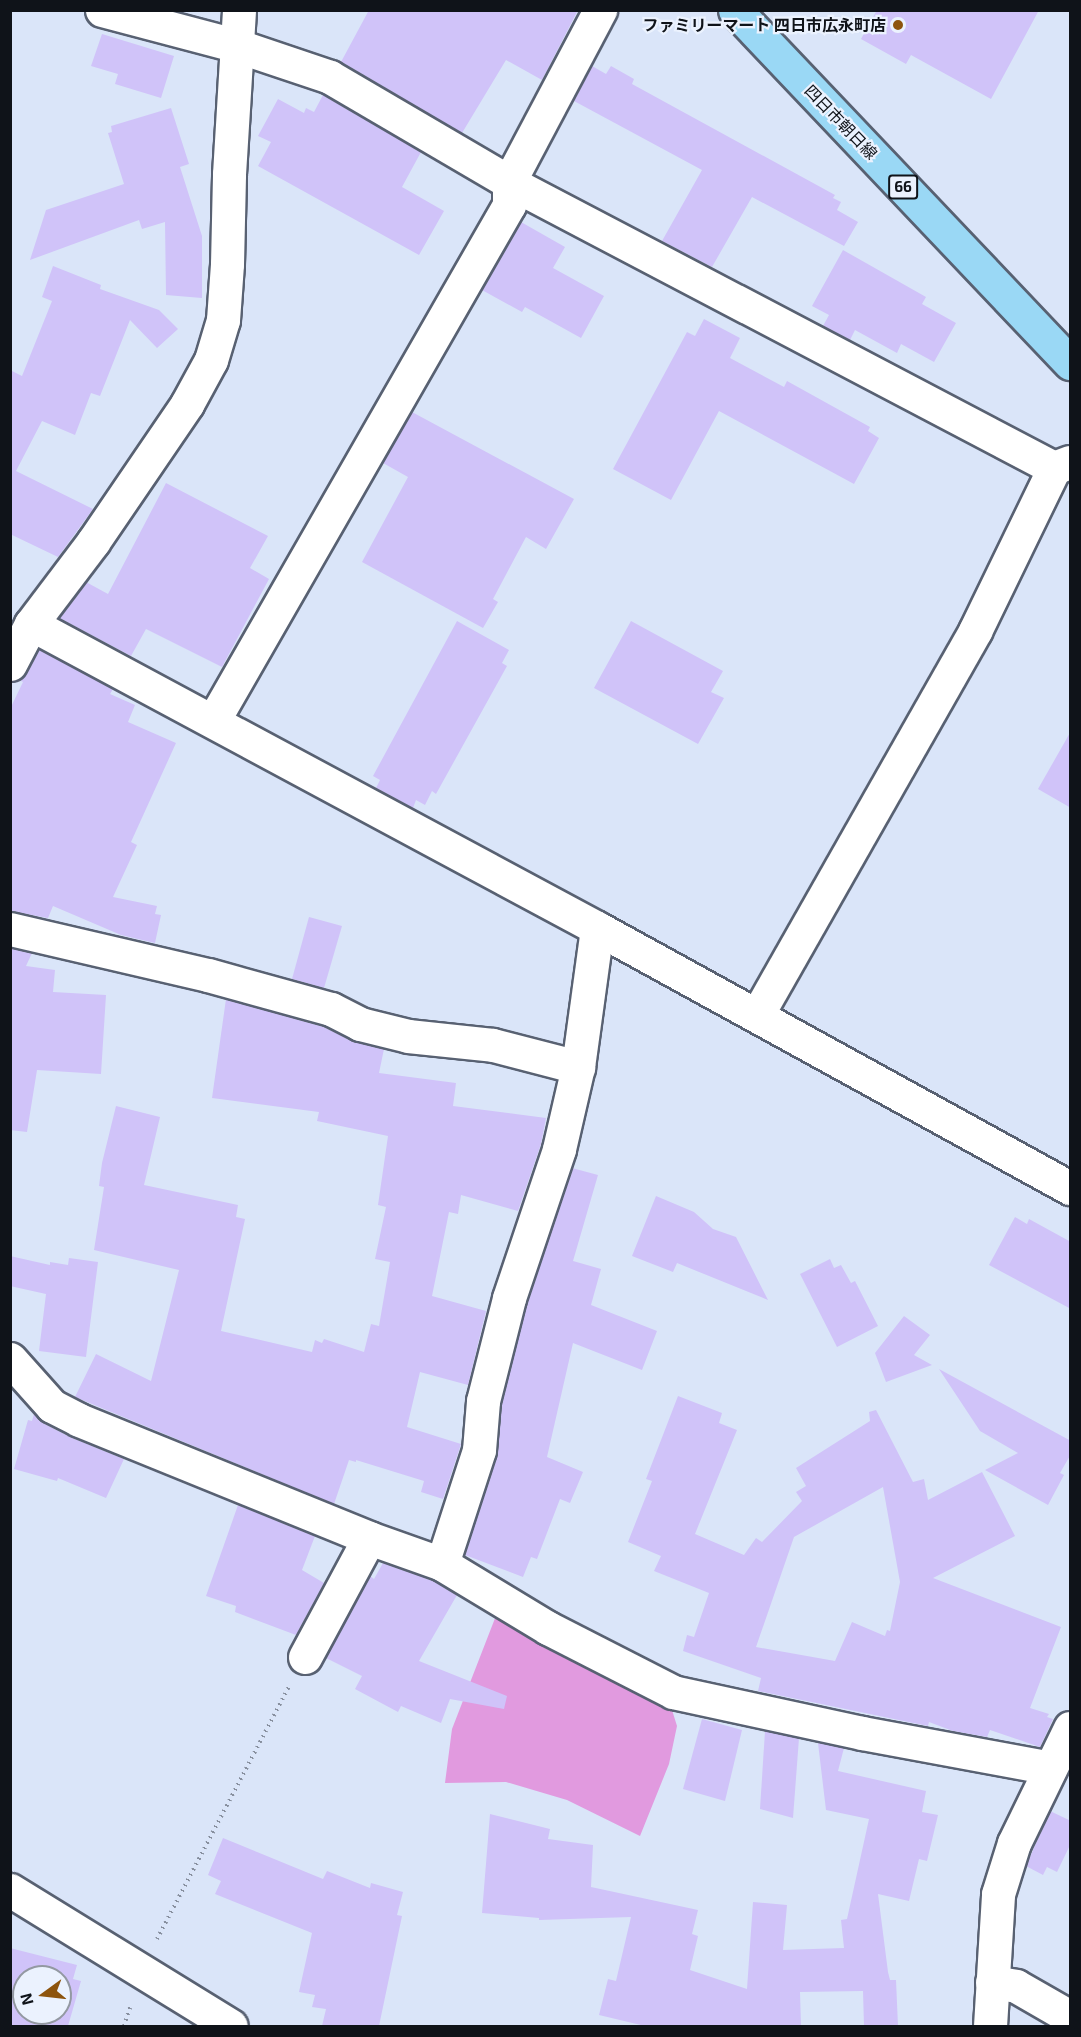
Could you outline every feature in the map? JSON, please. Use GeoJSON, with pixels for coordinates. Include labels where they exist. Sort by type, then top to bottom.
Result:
{"type":"FeatureCollection","features":[{"type":"Feature","properties":{"kind":"main road","name":"四日市朝日線"},"geometry":{"type":"LineString","coordinates":[[735,10],[1071,363]]}},
{"type":"Feature","properties":{"kind":"street"},"geometry":{"type":"LineString","coordinates":[[102,10],[238,46],[330,77],[509,182],[1062,465],[975,631],[757,1015]]}},
{"type":"Feature","properties":{"kind":"street"},"geometry":{"type":"LineString","coordinates":[[10,664],[31,624],[113,512],[186,404],[211,360],[223,320],[239,10]]}},
{"type":"Feature","properties":{"kind":"street"},"geometry":{"type":"LineString","coordinates":[[204,717],[509,205],[509,182],[600,10]]}},
{"type":"Feature","properties":{"kind":"street"},"geometry":{"type":"LineString","coordinates":[[31,624],[204,717],[596,939],[757,1015],[1071,1188]]}},
{"type":"Feature","properties":{"kind":"street"},"geometry":{"type":"LineString","coordinates":[[10,929],[208,975],[331,1009],[360,1024],[408,1036],[493,1045],[578,1067]]}},
{"type":"Feature","properties":{"kind":"street"},"geometry":{"type":"LineString","coordinates":[[442,1564],[479,1450],[483,1401],[506,1309],[559,1149],[578,1067],[596,939]]}},
{"type":"Feature","properties":{"kind":"street"},"geometry":{"type":"LineString","coordinates":[[10,1359],[52,1406],[79,1420],[369,1538],[442,1564],[548,1628],[673,1692],[862,1733],[1050,1767]]}},
{"type":"Feature","properties":{"kind":"street"},"geometry":{"type":"LineString","coordinates":[[305,1657],[369,1538]]}},
{"type":"Feature","properties":{"kind":"street"},"geometry":{"type":"LineString","coordinates":[[990,2026],[998,1894],[1014,1843],[1071,1728]]}},
{"type":"Feature","properties":{"kind":"street"},"geometry":{"type":"LineString","coordinates":[[10,1890],[231,2026]]}},
{"type":"Feature","properties":{"kind":"street"},"geometry":{"type":"LineString","coordinates":[[992,1982],[1016,1986],[1071,2017]]}},
{"type":"Feature","properties":{"kind":"path"},"geometry":{"type":"LineString","coordinates":[[140,1971],[305,1657]]}},
{"type":"Feature","properties":{"kind":"shaded area"},"geometry":{"type":"Polygon","coordinates":[[[499,1608],[672,1710],[677,1726],[669,1764],[640,1836],[567,1800],[506,1782],[445,1783],[452,1729],[499,1608]]]}},
{"type":"Feature","properties":{"kind":"building"},"geometry":{"type":"Polygon","coordinates":[[[369,10],[578,10],[542,80],[506,60],[462,133],[341,62],[369,10]]]}},
{"type":"Feature","properties":{"kind":"building"},"geometry":{"type":"Polygon","coordinates":[[[877,10],[1039,10],[991,99],[911,55],[906,64],[861,39],[877,10]]]}},
{"type":"Feature","properties":{"kind":"building"},"geometry":{"type":"Polygon","coordinates":[[[102,34],[174,56],[161,98],[115,84],[118,74],[91,66],[102,34]]]}},
{"type":"Feature","properties":{"kind":"building"},"geometry":{"type":"Polygon","coordinates":[[[592,66],[606,74],[611,66],[634,79],[632,84],[835,195],[833,198],[841,202],[837,210],[858,222],[844,246],[752,197],[712,267],[662,241],[702,170],[574,101],[592,66]]]}},
{"type":"Feature","properties":{"kind":"building"},"geometry":{"type":"Polygon","coordinates":[[[323,95],[421,152],[402,187],[444,211],[419,255],[258,166],[271,142],[258,136],[278,99],[304,113],[306,108],[314,112],[323,95]]]}},
{"type":"Feature","properties":{"kind":"building"},"geometry":{"type":"Polygon","coordinates":[[[171,108],[189,164],[180,167],[202,236],[202,298],[166,295],[165,222],[142,229],[139,220],[30,260],[46,210],[124,184],[108,133],[112,132],[111,126],[171,108]]]}},
{"type":"Feature","properties":{"kind":"building"},"geometry":{"type":"Polygon","coordinates":[[[521,222],[565,247],[553,268],[604,296],[581,338],[525,307],[522,312],[482,290],[521,222]]]}},
{"type":"Feature","properties":{"kind":"building"},"geometry":{"type":"Polygon","coordinates":[[[843,250],[926,297],[922,304],[956,323],[934,362],[901,344],[897,353],[855,330],[850,340],[823,326],[829,315],[812,306],[843,250]]]}},
{"type":"Feature","properties":{"kind":"building"},"geometry":{"type":"Polygon","coordinates":[[[53,266],[101,285],[100,289],[159,310],[178,329],[157,348],[130,320],[100,396],[91,393],[75,435],[42,421],[16,471],[93,509],[58,557],[10,534],[10,370],[22,376],[52,301],[42,297],[53,266]]]}},
{"type":"Feature","properties":{"kind":"building"},"geometry":{"type":"Polygon","coordinates":[[[704,319],[740,338],[730,358],[784,387],[787,381],[870,427],[868,431],[879,438],[854,484],[719,411],[671,500],[613,469],[687,332],[695,336],[704,319]]]}},
{"type":"Feature","properties":{"kind":"building"},"geometry":{"type":"Polygon","coordinates":[[[412,412],[574,499],[546,549],[526,537],[493,599],[498,602],[483,628],[362,562],[408,477],[383,463],[412,412]]]}},
{"type":"Feature","properties":{"kind":"building"},"geometry":{"type":"Polygon","coordinates":[[[166,483],[268,536],[250,568],[269,579],[222,667],[146,629],[131,656],[59,618],[86,582],[108,594],[166,483]]]}},
{"type":"Feature","properties":{"kind":"building"},"geometry":{"type":"Polygon","coordinates":[[[457,621],[509,650],[502,663],[507,666],[436,794],[432,791],[425,805],[416,800],[413,808],[376,788],[380,780],[373,776],[457,621]]]}},
{"type":"Feature","properties":{"kind":"building"},"geometry":{"type":"Polygon","coordinates":[[[631,621],[723,671],[711,692],[724,698],[698,744],[594,688],[631,621]]]}},
{"type":"Feature","properties":{"kind":"building"},"geometry":{"type":"Polygon","coordinates":[[[39,649],[113,689],[110,694],[135,705],[128,722],[176,743],[131,842],[137,845],[113,897],[157,906],[155,914],[161,915],[155,943],[121,935],[53,906],[48,918],[10,911],[10,709],[23,682],[21,681],[39,649]]]}},
{"type":"Feature","properties":{"kind":"building"},"geometry":{"type":"Polygon","coordinates":[[[1071,731],[1071,808],[1038,789],[1071,731]]]}},
{"type":"Feature","properties":{"kind":"building"},"geometry":{"type":"Polygon","coordinates":[[[309,917],[342,926],[324,988],[292,979],[309,917]]]}},
{"type":"Feature","properties":{"kind":"building"},"geometry":{"type":"Polygon","coordinates":[[[10,948],[32,953],[26,966],[55,970],[53,992],[106,995],[101,1074],[37,1070],[27,1132],[10,1130],[10,948]]]}},
{"type":"Feature","properties":{"kind":"building"},"geometry":{"type":"Polygon","coordinates":[[[226,999],[324,1027],[352,1041],[384,1049],[379,1073],[456,1083],[453,1106],[546,1118],[541,1144],[518,1211],[461,1195],[458,1214],[449,1212],[432,1296],[486,1311],[468,1385],[420,1372],[407,1427],[461,1444],[443,1499],[421,1492],[424,1481],[356,1460],[356,1462],[349,1460],[334,1504],[75,1397],[96,1354],[151,1381],[179,1270],[94,1250],[104,1187],[99,1186],[102,1163],[116,1106],[160,1117],[144,1185],[238,1205],[236,1217],[245,1219],[221,1331],[312,1352],[315,1340],[322,1343],[324,1339],[364,1352],[371,1324],[379,1326],[390,1262],[375,1259],[386,1207],[378,1205],[388,1136],[317,1121],[319,1112],[212,1098],[226,999]]]}},
{"type":"Feature","properties":{"kind":"building"},"geometry":{"type":"Polygon","coordinates":[[[572,1168],[598,1175],[573,1261],[601,1269],[591,1305],[657,1331],[642,1370],[573,1343],[547,1457],[583,1472],[570,1503],[560,1499],[537,1559],[531,1557],[523,1577],[465,1555],[497,1456],[502,1404],[527,1303],[572,1168]]]}},
{"type":"Feature","properties":{"kind":"building"},"geometry":{"type":"Polygon","coordinates":[[[656,1196],[694,1212],[713,1229],[736,1237],[768,1300],[677,1263],[673,1272],[632,1256],[656,1196]]]}},
{"type":"Feature","properties":{"kind":"building"},"geometry":{"type":"Polygon","coordinates":[[[1015,1217],[1027,1224],[1029,1219],[1071,1242],[1071,1309],[989,1265],[1015,1217]]]}},
{"type":"Feature","properties":{"kind":"building"},"geometry":{"type":"Polygon","coordinates":[[[10,1256],[50,1265],[50,1262],[68,1265],[69,1258],[98,1262],[86,1357],[39,1351],[46,1294],[10,1286],[10,1256]]]}},
{"type":"Feature","properties":{"kind":"building"},"geometry":{"type":"Polygon","coordinates":[[[830,1259],[834,1268],[841,1265],[851,1283],[855,1281],[878,1326],[837,1347],[800,1274],[830,1259]]]}},
{"type":"Feature","properties":{"kind":"building"},"geometry":{"type":"Polygon","coordinates":[[[904,1316],[930,1335],[914,1355],[932,1365],[886,1382],[875,1353],[904,1316]]]}},
{"type":"Feature","properties":{"kind":"building"},"geometry":{"type":"Polygon","coordinates":[[[939,1369],[1071,1441],[1071,1454],[1060,1473],[1064,1475],[1048,1505],[985,1470],[1018,1453],[980,1431],[939,1369]]]}},
{"type":"Feature","properties":{"kind":"building"},"geometry":{"type":"Polygon","coordinates":[[[678,1396],[722,1413],[719,1423],[737,1430],[695,1534],[744,1555],[756,1538],[762,1542],[802,1501],[796,1492],[806,1486],[796,1468],[870,1421],[869,1412],[876,1410],[913,1482],[924,1479],[928,1500],[982,1472],[1015,1536],[933,1578],[1061,1627],[1030,1708],[1049,1714],[1047,1717],[1053,1719],[1040,1747],[990,1730],[987,1737],[953,1731],[929,1722],[928,1726],[758,1691],[761,1678],[683,1651],[687,1635],[694,1637],[709,1593],[654,1571],[661,1556],[628,1542],[652,1481],[646,1479],[678,1396]],[[883,1487],[794,1537],[756,1647],[835,1661],[852,1622],[885,1636],[887,1630],[890,1631],[900,1582],[883,1487]]]}},
{"type":"Feature","properties":{"kind":"building"},"geometry":{"type":"Polygon","coordinates":[[[34,1414],[43,1423],[70,1437],[124,1459],[106,1498],[58,1478],[57,1481],[14,1469],[28,1420],[32,1421],[34,1414]]]}},
{"type":"Feature","properties":{"kind":"building"},"geometry":{"type":"Polygon","coordinates":[[[238,1505],[315,1536],[302,1570],[324,1583],[296,1635],[235,1612],[236,1606],[206,1596],[238,1505]]]}},
{"type":"Feature","properties":{"kind":"building"},"geometry":{"type":"Polygon","coordinates":[[[383,1563],[434,1581],[457,1595],[419,1661],[507,1696],[504,1709],[450,1699],[441,1723],[401,1706],[398,1712],[355,1689],[362,1676],[326,1658],[370,1576],[374,1579],[383,1563]]]}},
{"type":"Feature","properties":{"kind":"building"},"geometry":{"type":"Polygon","coordinates":[[[702,1719],[742,1730],[725,1801],[683,1789],[702,1719]]]}},
{"type":"Feature","properties":{"kind":"building"},"geometry":{"type":"Polygon","coordinates":[[[765,1731],[799,1738],[793,1818],[760,1809],[765,1731]]]}},
{"type":"Feature","properties":{"kind":"building"},"geometry":{"type":"Polygon","coordinates":[[[818,1743],[844,1748],[838,1771],[926,1791],[922,1812],[938,1815],[927,1861],[919,1859],[909,1901],[878,1894],[888,1972],[890,1980],[896,1980],[898,2026],[864,2026],[863,1991],[800,1992],[801,2026],[645,2026],[599,2015],[608,1979],[616,1981],[631,1917],[539,1920],[539,1918],[482,1913],[490,1814],[550,1829],[548,1839],[593,1845],[591,1887],[698,1910],[692,1934],[698,1936],[690,1970],[747,1989],[753,1902],[787,1905],[783,1950],[844,1948],[841,1920],[847,1919],[869,1819],[826,1810],[818,1743]]]}},
{"type":"Feature","properties":{"kind":"building"},"geometry":{"type":"Polygon","coordinates":[[[1050,1811],[1071,1821],[1071,1843],[1057,1872],[1047,1867],[1043,1875],[1026,1866],[1050,1811]]]}},
{"type":"Feature","properties":{"kind":"building"},"geometry":{"type":"Polygon","coordinates":[[[223,1838],[323,1879],[327,1871],[370,1888],[371,1883],[403,1892],[397,1915],[402,1916],[379,2026],[322,2026],[326,2009],[312,2007],[315,1995],[299,1992],[312,1933],[215,1894],[221,1881],[208,1875],[223,1838]]]}},
{"type":"Feature","properties":{"kind":"building"},"geometry":{"type":"Polygon","coordinates":[[[10,1948],[77,1965],[73,1979],[81,1981],[72,2012],[72,1965],[12,1965],[12,2025],[68,2026],[10,2026],[10,1948]]]}},
{"type":"Feature","properties":{"kind":"place","name":"ファミリーマート 四日市広永町店"},"geometry":{"type":"Point","coordinates":[898,25]}}]}
